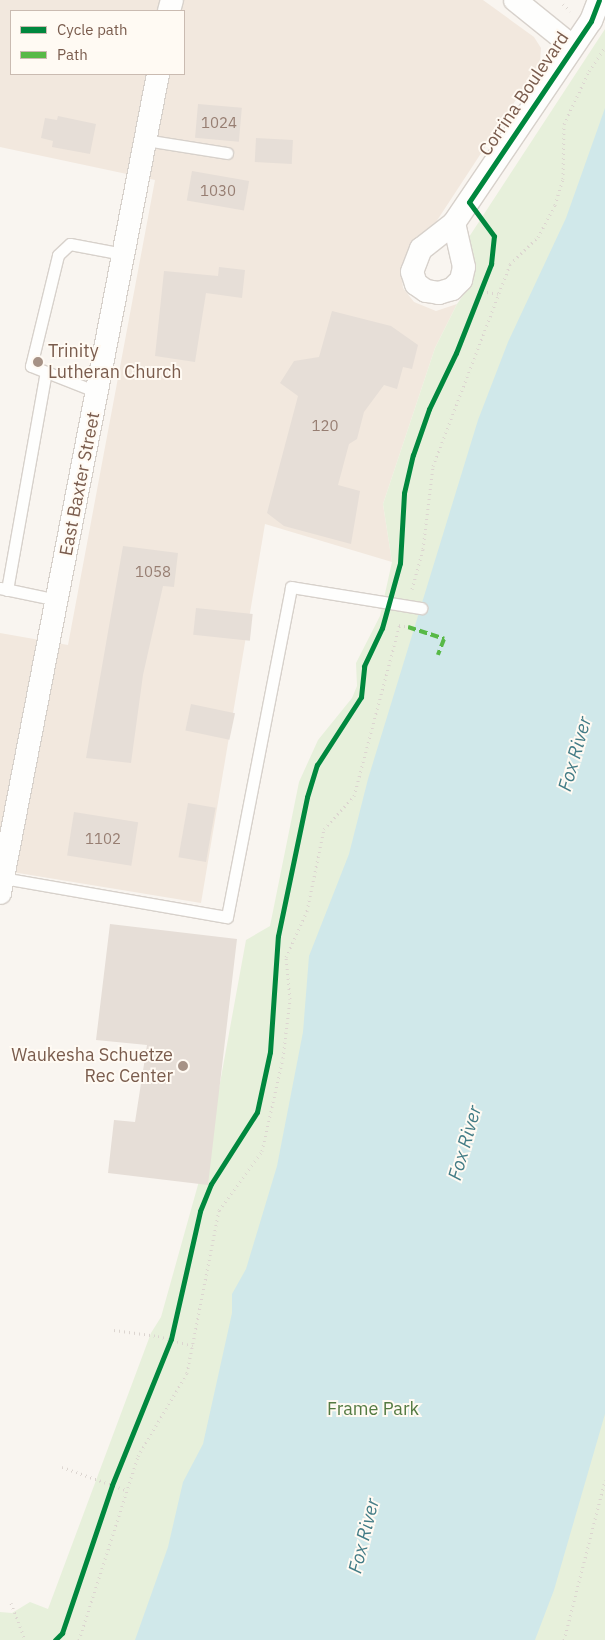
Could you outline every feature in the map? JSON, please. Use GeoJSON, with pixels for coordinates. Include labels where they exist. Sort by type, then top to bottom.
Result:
{"type":"FeatureCollection","features":[{"type":"Feature","properties":{"kind":"street"},"geometry":{"type":"LineString","coordinates":[[515,0],[572,46]]}},
{"type":"Feature","properties":{"kind":"street","name":"Corrina Boulevard"},"geometry":{"type":"LineString","coordinates":[[454,223],[590,21],[599,0]]}},
{"type":"Feature","properties":{"kind":"street","name":"East Baxter Street"},"geometry":{"type":"LineString","coordinates":[[1,885],[58,600],[158,75]]}},
{"type":"Feature","properties":{"kind":"lane"},"geometry":{"type":"LineString","coordinates":[[145,140],[227,153]]}},
{"type":"Feature","properties":{"kind":"lane"},"geometry":{"type":"LineString","coordinates":[[97,392],[31,366],[58,255],[70,244],[123,254]]}},
{"type":"Feature","properties":{"kind":"lane"},"geometry":{"type":"LineString","coordinates":[[46,372],[4,589],[58,600]]}},
{"type":"Feature","properties":{"kind":"lane"},"geometry":{"type":"LineString","coordinates":[[1,885],[226,917],[292,587],[407,604],[420,608]]}},
{"type":"Feature","properties":{"kind":"path"},"geometry":{"type":"LineString","coordinates":[[563,4],[572,13]]}},
{"type":"Feature","properties":{"kind":"path"},"geometry":{"type":"LineString","coordinates":[[79,1640],[138,1456],[186,1374],[219,1210],[262,1152],[283,1058],[290,999],[286,958],[307,911],[319,841],[324,829],[354,796],[399,625],[423,549],[433,466],[510,264],[538,237],[555,205],[563,179],[564,124],[589,71],[605,47]]}},
{"type":"Feature","properties":{"kind":"path"},"geometry":{"type":"LineString","coordinates":[[479,297],[485,282]]}},
{"type":"Feature","properties":{"kind":"path"},"geometry":{"type":"LineString","coordinates":[[482,291],[498,294]]}},
{"type":"Feature","properties":{"kind":"path"},"geometry":{"type":"LineString","coordinates":[[399,625],[408,627]]}},
{"type":"Feature","properties":{"kind":"path"},"geometry":{"type":"LineString","coordinates":[[114,1330],[171,1339],[193,1346]]}},
{"type":"Feature","properties":{"kind":"path"},"geometry":{"type":"LineString","coordinates":[[168,1347],[173,1330]]}},
{"type":"Feature","properties":{"kind":"path"},"geometry":{"type":"LineString","coordinates":[[62,1466],[126,1490]]}},
{"type":"Feature","properties":{"kind":"path"},"geometry":{"type":"LineString","coordinates":[[109,1494],[115,1476]]}},
{"type":"Feature","properties":{"kind":"path"},"geometry":{"type":"LineString","coordinates":[[564,1640],[605,1480]]}},
{"type":"Feature","properties":{"kind":"path"},"geometry":{"type":"LineString","coordinates":[[11,1603],[25,1640]]}},
{"type":"Feature","properties":{"kind":"shaded area"},"geometry":{"type":"Polygon","coordinates":[[[0,0],[483,0],[534,37],[541,48],[540,63],[438,219],[401,267],[403,288],[414,302],[436,311],[457,304],[435,348],[383,504],[392,562],[265,524],[201,903],[0,870],[0,633],[68,645],[155,180],[0,147],[0,0]]]}},
{"type":"Feature","properties":{"kind":"green space","name":"Frame Park"},"geometry":{"type":"Polygon","coordinates":[[[605,29],[605,1640],[0,1640],[0,1612],[12,1613],[30,1602],[48,1609],[151,1333],[161,1317],[208,1149],[246,940],[270,926],[299,782],[318,740],[352,698],[357,686],[356,663],[380,616],[392,562],[383,504],[435,348],[457,304],[474,280],[469,237],[605,29]]]}},
{"type":"Feature","properties":{"kind":"water","name":"Frame Park"},"geometry":{"type":"Polygon","coordinates":[[[605,108],[605,1414],[554,1590],[535,1640],[135,1640],[168,1547],[183,1482],[203,1444],[232,1313],[232,1294],[246,1269],[277,1166],[303,1032],[309,956],[349,854],[368,779],[478,420],[508,342],[566,218],[605,108]]]}},
{"type":"Feature","properties":{"kind":"building"},"geometry":{"type":"Polygon","coordinates":[[[198,104],[242,108],[239,142],[195,138],[198,104]]]}},
{"type":"Feature","properties":{"kind":"building"},"geometry":{"type":"Polygon","coordinates":[[[58,116],[96,124],[90,154],[52,147],[53,141],[41,138],[45,118],[57,120],[58,116]]]}},
{"type":"Feature","properties":{"kind":"building"},"geometry":{"type":"Polygon","coordinates":[[[256,138],[293,140],[292,164],[255,162],[256,138]]]}},
{"type":"Feature","properties":{"kind":"building"},"geometry":{"type":"Polygon","coordinates":[[[192,171],[249,181],[244,211],[187,201],[192,171]]]}},
{"type":"Feature","properties":{"kind":"building"},"geometry":{"type":"Polygon","coordinates":[[[219,267],[245,270],[242,298],[206,293],[195,362],[155,356],[164,271],[218,276],[219,267]]]}},
{"type":"Feature","properties":{"kind":"building"},"geometry":{"type":"Polygon","coordinates":[[[332,311],[391,326],[418,345],[412,369],[403,367],[397,389],[384,385],[364,412],[357,439],[349,444],[338,485],[360,491],[351,544],[284,526],[267,513],[298,396],[280,383],[294,361],[319,357],[332,311]]]}},
{"type":"Feature","properties":{"kind":"building"},"geometry":{"type":"Polygon","coordinates":[[[123,546],[178,553],[174,587],[163,586],[143,675],[131,763],[86,758],[123,546]]]}},
{"type":"Feature","properties":{"kind":"building"},"geometry":{"type":"Polygon","coordinates":[[[196,608],[253,614],[250,641],[193,635],[196,608]]]}},
{"type":"Feature","properties":{"kind":"building"},"geometry":{"type":"Polygon","coordinates":[[[191,704],[235,713],[229,740],[185,730],[191,704]]]}},
{"type":"Feature","properties":{"kind":"building"},"geometry":{"type":"Polygon","coordinates":[[[188,803],[216,808],[206,862],[178,857],[188,803]]]}},
{"type":"Feature","properties":{"kind":"building"},"geometry":{"type":"Polygon","coordinates":[[[74,812],[138,822],[131,866],[67,855],[74,812]]]}},
{"type":"Feature","properties":{"kind":"building","name":"Waukesha Schuetze Rec Center"},"geometry":{"type":"Polygon","coordinates":[[[110,924],[237,939],[208,1185],[108,1173],[114,1120],[135,1122],[147,1045],[96,1040],[110,924]]]}},
{"type":"Feature","properties":{"kind":"marked path"},"geometry":{"type":"LineString","coordinates":[[408,627],[444,639],[438,655]]}},
{"type":"Feature","properties":{"kind":"cycle path"},"geometry":{"type":"LineString","coordinates":[[55,1640],[62,1633],[112,1485],[171,1339],[200,1211],[211,1184],[257,1112],[270,1052],[278,936],[307,797],[317,765],[361,697],[364,666],[382,628],[400,563],[404,493],[413,455],[429,409],[456,353],[491,264],[494,236],[469,202],[591,21],[599,0]]}},
{"type":"Feature","properties":{"kind":"place","name":"Trinity Lutheran Church"},"geometry":{"type":"Point","coordinates":[38,362]}},
{"type":"Feature","properties":{"kind":"place","name":"Waukesha Schuetze Rec Center"},"geometry":{"type":"Point","coordinates":[183,1066]}},
{"type":"Feature","properties":{"kind":"water label","name":"Fox River"},"geometry":{"type":"Point","coordinates":[575,754]}},
{"type":"Feature","properties":{"kind":"water label","name":"Fox River"},"geometry":{"type":"Point","coordinates":[465,1143]}},
{"type":"Feature","properties":{"kind":"water label","name":"Fox River"},"geometry":{"type":"Point","coordinates":[364,1536]}}]}
